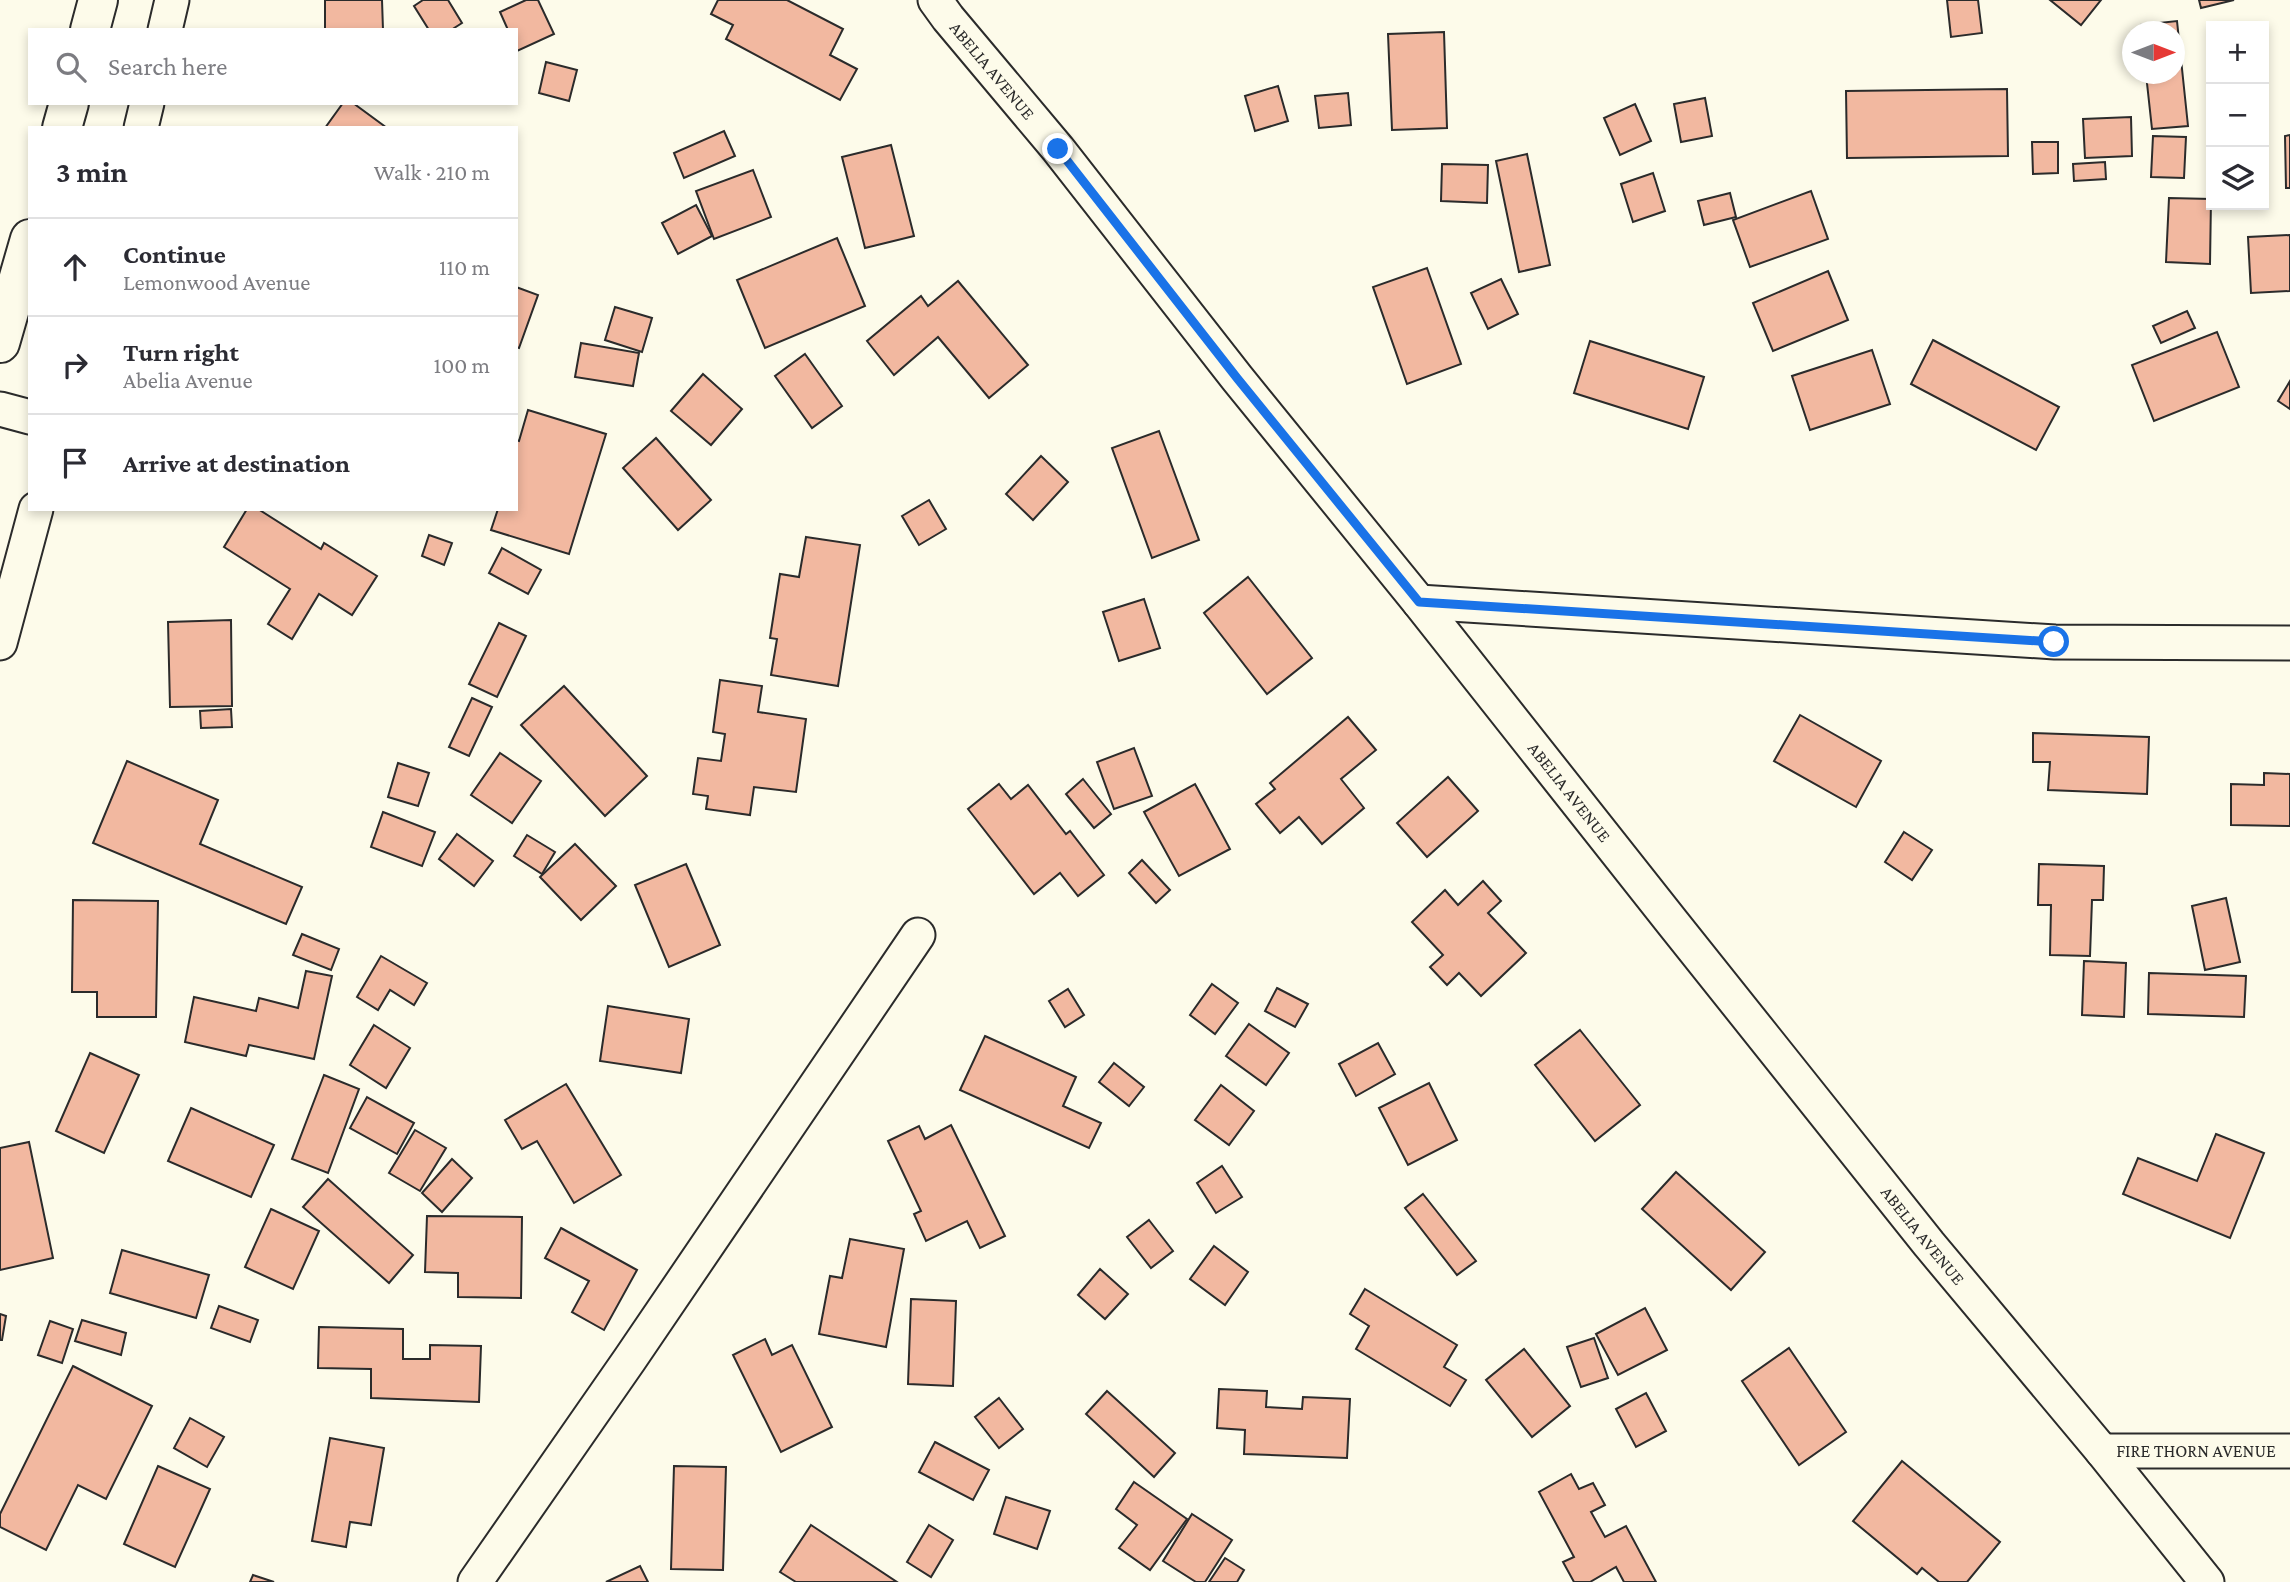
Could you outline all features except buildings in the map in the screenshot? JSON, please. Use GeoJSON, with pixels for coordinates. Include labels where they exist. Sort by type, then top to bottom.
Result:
{"type":"FeatureCollection","features":[{"type":"Feature","properties":{"kind":"main road"},"geometry":{"type":"LineString","coordinates":[[91,28],[99,0]]}},
{"type":"Feature","properties":{"kind":"main road"},"geometry":{"type":"LineString","coordinates":[[63,126],[68,105]]}},
{"type":"Feature","properties":{"kind":"main road"},"geometry":{"type":"LineString","coordinates":[[0,342],[28,246]]}},
{"type":"Feature","properties":{"kind":"street"},"geometry":{"type":"LineString","coordinates":[[165,28],[172,0]]}},
{"type":"Feature","properties":{"kind":"street","name":"ABELIA AVENUE"},"geometry":{"type":"LineString","coordinates":[[935,0],[1058,149],[1237,378],[1419,602],[1921,1233],[2207,1582]]}},
{"type":"Feature","properties":{"kind":"street"},"geometry":{"type":"LineString","coordinates":[[141,126],[147,105]]}},
{"type":"Feature","properties":{"kind":"street"},"geometry":{"type":"LineString","coordinates":[[0,409],[28,416]]}},
{"type":"Feature","properties":{"kind":"street"},"geometry":{"type":"LineString","coordinates":[[0,643],[35,511]]}},
{"type":"Feature","properties":{"kind":"street"},"geometry":{"type":"LineString","coordinates":[[1419,602],[2054,642],[2290,643]]}},
{"type":"Feature","properties":{"kind":"street"},"geometry":{"type":"LineString","coordinates":[[475,1582],[918,935]]}},
{"type":"Feature","properties":{"kind":"street","name":"FIRE THORN AVENUE"},"geometry":{"type":"LineString","coordinates":[[2102,1451],[2290,1451]]}},
{"type":"Feature","properties":{"kind":"route"},"geometry":{"type":"LineString","coordinates":[[1058,149],[1237,378],[1419,602],[2054,642]]}}]}
